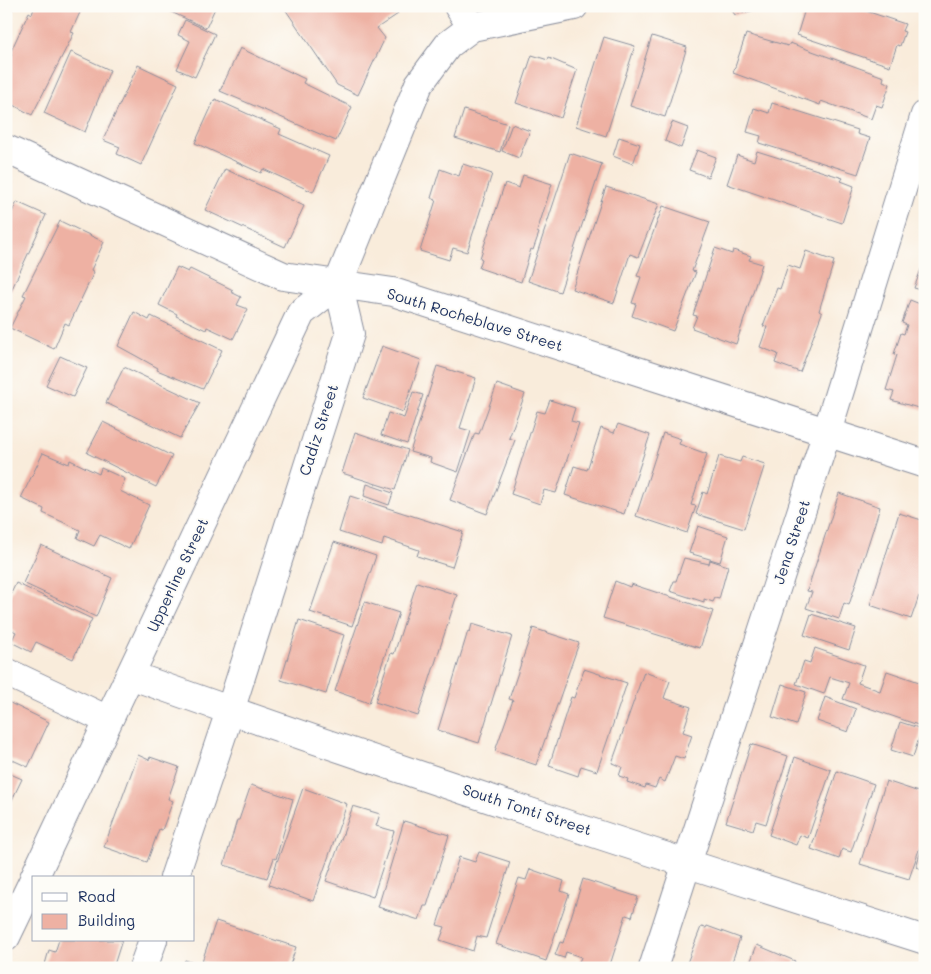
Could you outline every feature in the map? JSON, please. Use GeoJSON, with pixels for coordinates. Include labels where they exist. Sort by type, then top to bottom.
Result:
{"type":"FeatureCollection","features":[{"type":"Feature","properties":{"kind":"street"},"geometry":{"type":"LineString","coordinates":[[338,284],[418,84],[448,45],[465,17],[574,6]]}},
{"type":"Feature","properties":{"kind":"street","name":"Jena Street"},"geometry":{"type":"LineString","coordinates":[[653,968],[828,432],[925,115]]}},
{"type":"Feature","properties":{"kind":"street","name":"South Rocheblave Street"},"geometry":{"type":"LineString","coordinates":[[6,149],[283,276],[392,292],[925,464]]}},
{"type":"Feature","properties":{"kind":"street","name":"Upperline Street"},"geometry":{"type":"LineString","coordinates":[[35,876],[301,313],[338,284]]}},
{"type":"Feature","properties":{"kind":"street","name":"Cadiz Street"},"geometry":{"type":"LineString","coordinates":[[175,876],[230,711],[350,334],[338,284]]}},
{"type":"Feature","properties":{"kind":"street"},"geometry":{"type":"LineString","coordinates":[[6,672],[108,720]]}},
{"type":"Feature","properties":{"kind":"street","name":"South Tonti Street"},"geometry":{"type":"LineString","coordinates":[[130,675],[230,711],[687,864],[925,940]]}},
{"type":"Feature","properties":{"kind":"street","name":"Upperline Street"},"geometry":{"type":"LineString","coordinates":[[6,937],[32,882]]}},
{"type":"Feature","properties":{"kind":"street"},"geometry":{"type":"LineString","coordinates":[[143,968],[152,942]]}},
{"type":"Feature","properties":{"kind":"building"},"geometry":{"type":"Polygon","coordinates":[[[6,6],[14,6],[6,23],[6,6]]]}},
{"type":"Feature","properties":{"kind":"building"},"geometry":{"type":"Polygon","coordinates":[[[35,6],[83,6],[71,32],[74,33],[32,115],[6,101],[6,67],[12,54],[10,53],[29,12],[32,14],[35,6]]]}},
{"type":"Feature","properties":{"kind":"building"},"geometry":{"type":"Polygon","coordinates":[[[158,6],[216,6],[206,28],[158,6]]]}},
{"type":"Feature","properties":{"kind":"building"},"geometry":{"type":"Polygon","coordinates":[[[283,6],[392,6],[398,14],[377,28],[385,38],[358,95],[337,85],[283,6]]]}},
{"type":"Feature","properties":{"kind":"building"},"geometry":{"type":"Polygon","coordinates":[[[729,6],[767,6],[767,7],[735,15],[729,6]]]}},
{"type":"Feature","properties":{"kind":"building"},"geometry":{"type":"Polygon","coordinates":[[[806,6],[851,6],[905,24],[902,31],[905,32],[900,46],[897,45],[890,66],[797,35],[806,6]]]}},
{"type":"Feature","properties":{"kind":"building"},"geometry":{"type":"Polygon","coordinates":[[[185,20],[215,34],[195,77],[177,69],[190,41],[178,35],[185,20]]]}},
{"type":"Feature","properties":{"kind":"building"},"geometry":{"type":"Polygon","coordinates":[[[746,34],[788,46],[790,43],[884,77],[883,81],[890,84],[882,107],[876,105],[871,119],[821,101],[820,105],[733,73],[746,34]]]}},
{"type":"Feature","properties":{"kind":"building"},"geometry":{"type":"Polygon","coordinates":[[[652,36],[687,47],[665,117],[630,106],[652,36]]]}},
{"type":"Feature","properties":{"kind":"building"},"geometry":{"type":"Polygon","coordinates":[[[604,37],[635,46],[606,136],[576,126],[604,37]]]}},
{"type":"Feature","properties":{"kind":"building"},"geometry":{"type":"Polygon","coordinates":[[[240,48],[305,79],[303,83],[352,107],[336,141],[220,91],[240,48]]]}},
{"type":"Feature","properties":{"kind":"building"},"geometry":{"type":"Polygon","coordinates":[[[71,52],[110,70],[85,132],[44,113],[71,52]]]}},
{"type":"Feature","properties":{"kind":"building"},"geometry":{"type":"Polygon","coordinates":[[[532,55],[548,60],[549,58],[577,70],[561,118],[516,103],[532,55]]]}},
{"type":"Feature","properties":{"kind":"building"},"geometry":{"type":"Polygon","coordinates":[[[138,65],[178,84],[141,165],[117,154],[120,147],[103,140],[138,65]]]}},
{"type":"Feature","properties":{"kind":"building"},"geometry":{"type":"Polygon","coordinates":[[[215,99],[281,129],[279,134],[329,156],[313,192],[263,169],[261,173],[195,143],[215,99]]]}},
{"type":"Feature","properties":{"kind":"building"},"geometry":{"type":"Polygon","coordinates":[[[772,103],[858,130],[857,134],[870,138],[858,174],[759,143],[761,136],[747,132],[754,108],[769,113],[772,103]]]}},
{"type":"Feature","properties":{"kind":"building"},"geometry":{"type":"Polygon","coordinates":[[[464,110],[508,124],[500,152],[455,138],[464,110]]]}},
{"type":"Feature","properties":{"kind":"building"},"geometry":{"type":"Polygon","coordinates":[[[672,122],[688,128],[681,148],[665,141],[672,122]]]}},
{"type":"Feature","properties":{"kind":"building"},"geometry":{"type":"Polygon","coordinates":[[[512,124],[530,131],[519,158],[502,151],[512,124]]]}},
{"type":"Feature","properties":{"kind":"building"},"geometry":{"type":"Polygon","coordinates":[[[619,137],[640,144],[633,164],[613,156],[619,137]]]}},
{"type":"Feature","properties":{"kind":"building"},"geometry":{"type":"Polygon","coordinates":[[[697,150],[716,157],[708,177],[689,170],[697,150]]]}},
{"type":"Feature","properties":{"kind":"building"},"geometry":{"type":"Polygon","coordinates":[[[757,151],[843,178],[841,181],[854,186],[842,223],[727,184],[737,155],[754,161],[757,151]]]}},
{"type":"Feature","properties":{"kind":"building"},"geometry":{"type":"Polygon","coordinates":[[[570,153],[602,164],[560,292],[528,281],[570,153]]]}},
{"type":"Feature","properties":{"kind":"building"},"geometry":{"type":"Polygon","coordinates":[[[463,164],[492,174],[467,252],[453,248],[449,260],[420,251],[436,200],[431,198],[440,169],[459,176],[463,164]]]}},
{"type":"Feature","properties":{"kind":"building"},"geometry":{"type":"Polygon","coordinates":[[[225,169],[304,206],[285,247],[205,210],[225,169]]]}},
{"type":"Feature","properties":{"kind":"building"},"geometry":{"type":"Polygon","coordinates":[[[523,175],[552,184],[537,232],[539,233],[533,250],[531,249],[521,282],[479,268],[482,259],[480,258],[505,183],[519,188],[523,175]]]}},
{"type":"Feature","properties":{"kind":"building"},"geometry":{"type":"Polygon","coordinates":[[[606,187],[659,204],[638,257],[630,254],[614,303],[572,289],[606,187]]]}},
{"type":"Feature","properties":{"kind":"building"},"geometry":{"type":"Polygon","coordinates":[[[17,202],[46,215],[11,291],[6,289],[6,209],[12,212],[17,202]]]}},
{"type":"Feature","properties":{"kind":"building"},"geometry":{"type":"Polygon","coordinates":[[[663,206],[710,222],[692,271],[696,272],[673,331],[632,316],[636,304],[632,303],[641,277],[637,276],[663,206]]]}},
{"type":"Feature","properties":{"kind":"building"},"geometry":{"type":"Polygon","coordinates":[[[60,221],[104,242],[91,270],[94,272],[69,325],[65,323],[54,349],[10,328],[26,296],[23,295],[60,221]]]}},
{"type":"Feature","properties":{"kind":"building"},"geometry":{"type":"Polygon","coordinates":[[[715,248],[732,254],[733,250],[751,256],[749,260],[762,264],[736,344],[692,328],[697,316],[693,315],[715,248]]]}},
{"type":"Feature","properties":{"kind":"building"},"geometry":{"type":"Polygon","coordinates":[[[806,251],[834,261],[819,311],[822,313],[800,372],[775,363],[778,354],[760,347],[767,327],[763,326],[777,288],[780,289],[788,265],[800,269],[806,251]]]}},
{"type":"Feature","properties":{"kind":"building"},"geometry":{"type":"Polygon","coordinates":[[[925,259],[925,291],[914,288],[925,259]]]}},
{"type":"Feature","properties":{"kind":"building"},"geometry":{"type":"Polygon","coordinates":[[[177,267],[188,272],[190,269],[233,290],[231,292],[241,297],[237,305],[248,309],[233,339],[207,327],[206,330],[176,316],[177,314],[159,305],[177,267]]]}},
{"type":"Feature","properties":{"kind":"building"},"geometry":{"type":"Polygon","coordinates":[[[910,300],[925,306],[925,410],[891,400],[894,392],[886,390],[897,355],[894,354],[901,333],[904,334],[907,325],[902,323],[910,300]]]}},
{"type":"Feature","properties":{"kind":"building"},"geometry":{"type":"Polygon","coordinates":[[[134,312],[149,320],[151,316],[222,350],[203,389],[157,370],[158,368],[118,346],[134,312]]]}},
{"type":"Feature","properties":{"kind":"building"},"geometry":{"type":"Polygon","coordinates":[[[382,346],[421,360],[403,412],[363,398],[382,346]]]}},
{"type":"Feature","properties":{"kind":"building"},"geometry":{"type":"Polygon","coordinates":[[[60,356],[87,368],[73,397],[46,385],[60,356]]]}},
{"type":"Feature","properties":{"kind":"building"},"geometry":{"type":"Polygon","coordinates":[[[437,366],[476,378],[460,428],[471,431],[458,472],[430,462],[431,458],[410,452],[437,366]]]}},
{"type":"Feature","properties":{"kind":"building"},"geometry":{"type":"Polygon","coordinates":[[[124,367],[200,403],[180,438],[106,403],[124,367]]]}},
{"type":"Feature","properties":{"kind":"building"},"geometry":{"type":"Polygon","coordinates":[[[497,384],[525,394],[509,438],[515,440],[487,514],[450,500],[475,433],[479,434],[497,384]]]}},
{"type":"Feature","properties":{"kind":"building"},"geometry":{"type":"Polygon","coordinates":[[[413,392],[423,395],[407,444],[381,435],[388,413],[404,418],[413,392]]]}},
{"type":"Feature","properties":{"kind":"building"},"geometry":{"type":"Polygon","coordinates":[[[550,400],[575,408],[571,421],[579,423],[556,493],[544,490],[540,504],[511,494],[537,411],[545,413],[550,400]]]}},
{"type":"Feature","properties":{"kind":"building"},"geometry":{"type":"Polygon","coordinates":[[[103,422],[172,456],[156,487],[87,453],[103,422]]]}},
{"type":"Feature","properties":{"kind":"building"},"geometry":{"type":"Polygon","coordinates":[[[618,424],[650,435],[624,514],[565,495],[574,466],[587,470],[601,428],[614,433],[618,424]]]}},
{"type":"Feature","properties":{"kind":"building"},"geometry":{"type":"Polygon","coordinates":[[[355,432],[408,450],[395,490],[342,473],[355,432]]]}},
{"type":"Feature","properties":{"kind":"building"},"geometry":{"type":"Polygon","coordinates":[[[663,433],[681,439],[679,444],[707,454],[691,505],[696,506],[687,533],[636,516],[663,433]]]}},
{"type":"Feature","properties":{"kind":"building"},"geometry":{"type":"Polygon","coordinates":[[[43,453],[69,464],[70,460],[99,474],[101,468],[125,479],[120,491],[149,505],[129,549],[100,535],[94,546],[77,538],[80,530],[43,513],[44,509],[21,498],[43,453]]]}},
{"type":"Feature","properties":{"kind":"building"},"geometry":{"type":"Polygon","coordinates":[[[719,456],[740,462],[742,457],[765,464],[744,529],[696,514],[703,492],[707,494],[719,456]]]}},
{"type":"Feature","properties":{"kind":"building"},"geometry":{"type":"Polygon","coordinates":[[[367,484],[393,493],[389,505],[364,496],[367,484]]]}},
{"type":"Feature","properties":{"kind":"building"},"geometry":{"type":"Polygon","coordinates":[[[839,493],[880,507],[849,605],[844,603],[839,619],[806,608],[812,592],[807,591],[839,493]]]}},
{"type":"Feature","properties":{"kind":"building"},"geometry":{"type":"Polygon","coordinates":[[[350,496],[463,532],[452,567],[417,556],[419,550],[384,538],[382,546],[339,532],[350,496]]]}},
{"type":"Feature","properties":{"kind":"building"},"geometry":{"type":"Polygon","coordinates":[[[899,513],[925,521],[925,577],[923,583],[925,588],[922,597],[919,596],[911,619],[870,605],[899,513]]]}},
{"type":"Feature","properties":{"kind":"building"},"geometry":{"type":"Polygon","coordinates":[[[698,526],[728,536],[720,562],[689,553],[698,526]]]}},
{"type":"Feature","properties":{"kind":"building"},"geometry":{"type":"Polygon","coordinates":[[[334,542],[376,556],[352,626],[310,612],[334,542]]]}},
{"type":"Feature","properties":{"kind":"building"},"geometry":{"type":"Polygon","coordinates":[[[41,545],[112,578],[96,617],[23,583],[41,545]]]}},
{"type":"Feature","properties":{"kind":"building"},"geometry":{"type":"Polygon","coordinates":[[[684,558],[709,564],[710,560],[728,566],[719,599],[715,598],[713,602],[704,599],[704,602],[670,591],[674,581],[676,581],[684,558]]]}},
{"type":"Feature","properties":{"kind":"building"},"geometry":{"type":"Polygon","coordinates":[[[615,581],[630,587],[631,584],[713,611],[700,648],[603,618],[615,581]]]}},
{"type":"Feature","properties":{"kind":"building"},"geometry":{"type":"Polygon","coordinates":[[[417,582],[457,595],[418,716],[375,702],[391,653],[394,654],[417,582]]]}},
{"type":"Feature","properties":{"kind":"building"},"geometry":{"type":"Polygon","coordinates":[[[16,583],[92,619],[73,659],[36,642],[31,652],[11,642],[16,632],[6,627],[6,604],[16,583]]]}},
{"type":"Feature","properties":{"kind":"building"},"geometry":{"type":"Polygon","coordinates":[[[365,602],[399,613],[369,703],[335,691],[365,602]]]}},
{"type":"Feature","properties":{"kind":"building"},"geometry":{"type":"Polygon","coordinates":[[[811,614],[856,628],[849,650],[804,635],[811,614]]]}},
{"type":"Feature","properties":{"kind":"building"},"geometry":{"type":"Polygon","coordinates":[[[299,620],[344,635],[326,694],[281,680],[299,620]]]}},
{"type":"Feature","properties":{"kind":"building"},"geometry":{"type":"Polygon","coordinates":[[[472,624],[512,636],[479,743],[438,730],[468,631],[470,632],[472,624]]]}},
{"type":"Feature","properties":{"kind":"building"},"geometry":{"type":"Polygon","coordinates":[[[533,628],[579,643],[536,765],[495,751],[513,700],[509,699],[533,628]]]}},
{"type":"Feature","properties":{"kind":"building"},"geometry":{"type":"Polygon","coordinates":[[[815,648],[864,665],[858,683],[880,691],[887,671],[925,684],[920,705],[925,706],[918,725],[843,699],[849,683],[830,677],[824,694],[796,684],[804,661],[810,663],[815,648]]]}},
{"type":"Feature","properties":{"kind":"building"},"geometry":{"type":"Polygon","coordinates":[[[584,669],[627,683],[597,771],[581,766],[578,776],[549,766],[571,697],[574,698],[584,669]]]}},
{"type":"Feature","properties":{"kind":"building"},"geometry":{"type":"Polygon","coordinates":[[[644,672],[670,681],[664,698],[691,707],[683,732],[692,735],[684,759],[675,756],[665,782],[659,779],[655,788],[646,785],[645,788],[627,782],[628,779],[619,776],[622,767],[612,763],[644,672]]]}},
{"type":"Feature","properties":{"kind":"building"},"geometry":{"type":"Polygon","coordinates":[[[782,684],[806,692],[796,725],[772,717],[782,684]]]}},
{"type":"Feature","properties":{"kind":"building"},"geometry":{"type":"Polygon","coordinates":[[[825,697],[856,709],[848,732],[817,721],[825,697]]]}},
{"type":"Feature","properties":{"kind":"building"},"geometry":{"type":"Polygon","coordinates":[[[6,701],[49,722],[28,767],[6,757],[6,701]]]}},
{"type":"Feature","properties":{"kind":"building"},"geometry":{"type":"Polygon","coordinates":[[[900,722],[922,729],[913,757],[891,750],[900,722]]]}},
{"type":"Feature","properties":{"kind":"building"},"geometry":{"type":"Polygon","coordinates":[[[751,744],[788,756],[766,824],[756,821],[753,830],[726,822],[751,744]]]}},
{"type":"Feature","properties":{"kind":"building"},"geometry":{"type":"Polygon","coordinates":[[[138,755],[149,760],[150,757],[179,767],[168,799],[173,801],[162,830],[159,829],[147,862],[104,847],[138,755]]]}},
{"type":"Feature","properties":{"kind":"building"},"geometry":{"type":"Polygon","coordinates":[[[795,757],[831,770],[808,838],[800,835],[796,845],[769,835],[795,757]]]}},
{"type":"Feature","properties":{"kind":"building"},"geometry":{"type":"Polygon","coordinates":[[[837,771],[874,784],[851,852],[842,849],[839,859],[811,849],[837,771]]]}},
{"type":"Feature","properties":{"kind":"building"},"geometry":{"type":"Polygon","coordinates":[[[6,772],[22,779],[10,804],[6,802],[6,772]]]}},
{"type":"Feature","properties":{"kind":"building"},"geometry":{"type":"Polygon","coordinates":[[[886,781],[925,794],[925,832],[909,879],[860,864],[886,781]]]}},
{"type":"Feature","properties":{"kind":"building"},"geometry":{"type":"Polygon","coordinates":[[[251,785],[293,799],[276,859],[274,858],[267,878],[224,865],[237,820],[239,820],[251,785]]]}},
{"type":"Feature","properties":{"kind":"building"},"geometry":{"type":"Polygon","coordinates":[[[303,788],[347,804],[313,901],[269,885],[303,788]]]}},
{"type":"Feature","properties":{"kind":"building"},"geometry":{"type":"Polygon","coordinates":[[[353,806],[380,814],[376,826],[394,831],[373,897],[326,881],[353,806]]]}},
{"type":"Feature","properties":{"kind":"building"},"geometry":{"type":"Polygon","coordinates":[[[404,821],[449,835],[427,906],[424,906],[419,920],[378,907],[404,821]]]}},
{"type":"Feature","properties":{"kind":"building"},"geometry":{"type":"Polygon","coordinates":[[[925,837],[925,870],[916,867],[925,837]]]}},
{"type":"Feature","properties":{"kind":"building"},"geometry":{"type":"Polygon","coordinates":[[[479,852],[510,862],[486,938],[477,936],[473,951],[440,940],[445,927],[437,925],[459,857],[475,862],[479,852]]]}},
{"type":"Feature","properties":{"kind":"building"},"geometry":{"type":"Polygon","coordinates":[[[530,869],[564,881],[561,891],[569,894],[546,961],[496,944],[519,878],[526,880],[530,869]]]}},
{"type":"Feature","properties":{"kind":"building"},"geometry":{"type":"Polygon","coordinates":[[[583,879],[638,897],[632,917],[626,915],[609,968],[590,968],[591,966],[579,962],[581,957],[566,952],[564,958],[555,955],[560,942],[563,943],[583,879]]]}},
{"type":"Feature","properties":{"kind":"building"},"geometry":{"type":"Polygon","coordinates":[[[216,921],[296,947],[289,968],[222,968],[202,961],[216,921]]]}},
{"type":"Feature","properties":{"kind":"building"},"geometry":{"type":"Polygon","coordinates":[[[707,926],[740,938],[730,968],[685,968],[701,927],[706,928],[707,926]]]}},
{"type":"Feature","properties":{"kind":"building"},"geometry":{"type":"Polygon","coordinates":[[[58,942],[121,942],[113,968],[44,968],[49,950],[55,952],[58,942]]]}},
{"type":"Feature","properties":{"kind":"building"},"geometry":{"type":"Polygon","coordinates":[[[757,945],[795,961],[792,968],[748,968],[757,945]]]}},
{"type":"Feature","properties":{"kind":"building"},"geometry":{"type":"Polygon","coordinates":[[[185,960],[207,967],[207,968],[182,968],[185,960]]]}}]}
